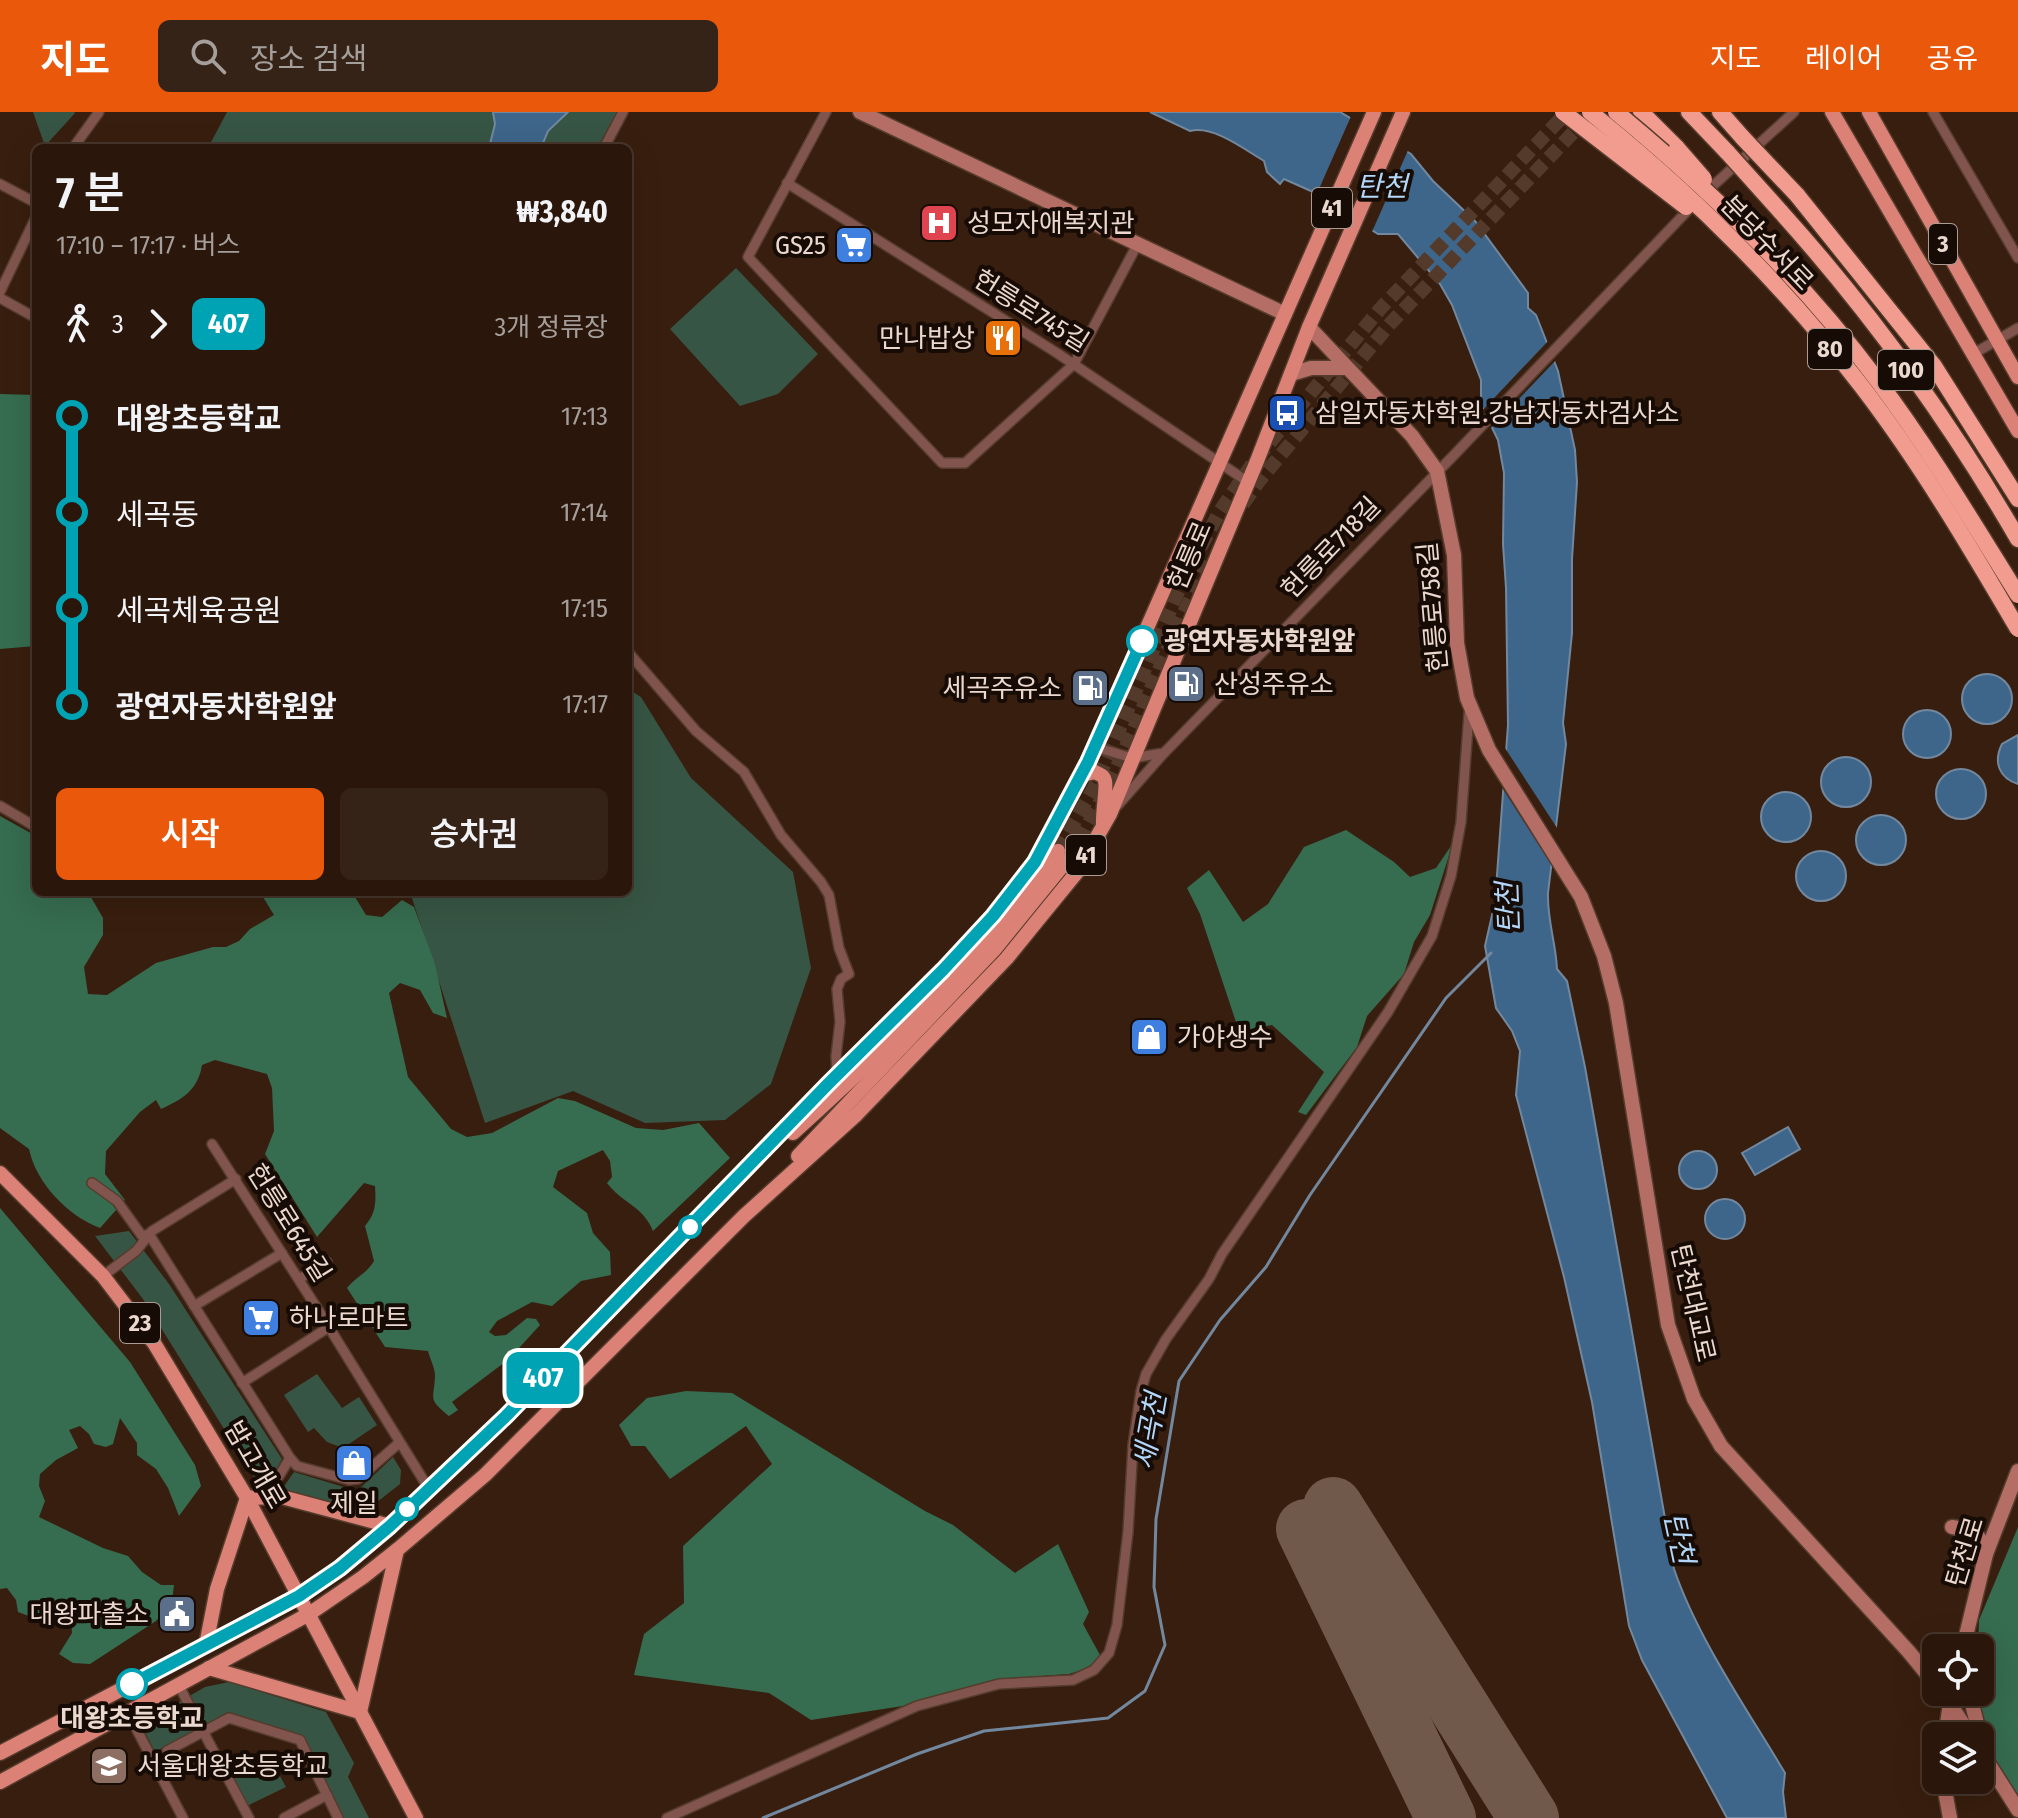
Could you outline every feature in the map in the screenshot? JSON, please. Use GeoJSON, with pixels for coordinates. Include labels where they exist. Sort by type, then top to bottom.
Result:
{"type":"FeatureCollection","features":[{"type":"Feature","properties":{"kind":"highway"},"geometry":{"type":"LineString","coordinates":[[1563,112],[1739,246]]}},
{"type":"Feature","properties":{"kind":"highway","name":"분당수서로"},"geometry":{"type":"LineString","coordinates":[[1590,112],[1653,163],[1739,246],[1784,294],[1863,389],[1928,482],[2018,629]]}},
{"type":"Feature","properties":{"kind":"highway","name":"분당수서로"},"geometry":{"type":"LineString","coordinates":[[1616,112],[1752,235],[1822,311],[1878,381],[1942,472],[2018,595]]}},
{"type":"Feature","properties":{"kind":"highway"},"geometry":{"type":"LineString","coordinates":[[1641,112],[1677,148],[1752,235]]}},
{"type":"Feature","properties":{"kind":"highway","name":"100"},"geometry":{"type":"LineString","coordinates":[[1689,112],[1823,259],[1887,342],[1983,479],[2018,539]]}},
{"type":"Feature","properties":{"kind":"highway","name":"100"},"geometry":{"type":"LineString","coordinates":[[1720,112],[1797,195],[1934,366],[2018,499]]}},
{"type":"Feature","properties":{"kind":"main road","name":"41"},"geometry":{"type":"LineString","coordinates":[[1288,309],[1374,112]]}},
{"type":"Feature","properties":{"kind":"main road","name":"41"},"geometry":{"type":"LineString","coordinates":[[1312,322],[1403,112]]}},
{"type":"Feature","properties":{"kind":"main road","name":"3"},"geometry":{"type":"LineString","coordinates":[[1832,112],[2018,431]]}},
{"type":"Feature","properties":{"kind":"main road","name":"3"},"geometry":{"type":"LineString","coordinates":[[1869,112],[2018,377]]}},
{"type":"Feature","properties":{"kind":"main road","name":"헌릉로"},"geometry":{"type":"LineString","coordinates":[[0,1753],[299,1596],[340,1568],[390,1526],[506,1416],[993,916],[1035,862],[1082,775],[1288,309]]}},
{"type":"Feature","properties":{"kind":"main road","name":"헌릉로"},"geometry":{"type":"LineString","coordinates":[[0,1782],[309,1614],[397,1550],[485,1475],[744,1216],[856,1115],[1007,958],[1077,872],[1106,820],[1312,322]]}},
{"type":"Feature","properties":{"kind":"main road"},"geometry":{"type":"LineString","coordinates":[[1082,775],[1095,772],[1103,776],[1106,782],[1102,806],[1106,820]]}},
{"type":"Feature","properties":{"kind":"main road"},"geometry":{"type":"LineString","coordinates":[[715,1202],[868,1064],[986,943],[1063,855],[994,950],[867,1080],[744,1216]]}},
{"type":"Feature","properties":{"kind":"main road","name":"밤고개로"},"geometry":{"type":"LineString","coordinates":[[0,1173],[103,1276],[154,1343],[247,1498],[416,1818]]}},
{"type":"Feature","properties":{"kind":"main road"},"geometry":{"type":"LineString","coordinates":[[206,1645],[217,1589],[247,1498],[282,1497],[390,1526]]}},
{"type":"Feature","properties":{"kind":"main road"},"geometry":{"type":"LineString","coordinates":[[209,1668],[360,1712],[397,1550]]}},
{"type":"Feature","properties":{"kind":"street"},"geometry":{"type":"LineString","coordinates":[[76,144],[99,112]]}},
{"type":"Feature","properties":{"kind":"street"},"geometry":{"type":"LineString","coordinates":[[606,144],[623,112]]}},
{"type":"Feature","properties":{"kind":"street"},"geometry":{"type":"LineString","coordinates":[[826,112],[748,257],[942,463],[965,463],[1074,364],[1137,245]]}},
{"type":"Feature","properties":{"kind":"street"},"geometry":{"type":"LineString","coordinates":[[860,112],[1137,245],[1288,309]]}},
{"type":"Feature","properties":{"kind":"street","name":"헌릉로718길"},"geometry":{"type":"LineString","coordinates":[[1106,820],[1164,753],[1693,205],[1794,112]]}},
{"type":"Feature","properties":{"kind":"street"},"geometry":{"type":"LineString","coordinates":[[1933,112],[2018,258]]}},
{"type":"Feature","properties":{"kind":"street","name":"헌릉로745길"},"geometry":{"type":"LineString","coordinates":[[787,183],[1074,364],[1248,482]]}},
{"type":"Feature","properties":{"kind":"street"},"geometry":{"type":"LineString","coordinates":[[0,184],[32,201]]}},
{"type":"Feature","properties":{"kind":"street"},"geometry":{"type":"LineString","coordinates":[[0,292],[32,225]]}},
{"type":"Feature","properties":{"kind":"street"},"geometry":{"type":"LineString","coordinates":[[0,298],[32,316]]}},
{"type":"Feature","properties":{"kind":"street","name":"헌릉로758길"},"geometry":{"type":"LineString","coordinates":[[1312,322],[1344,368],[1412,436],[1437,471],[1454,555],[1455,623],[1467,698],[1489,750],[1581,897]]}},
{"type":"Feature","properties":{"kind":"street"},"geometry":{"type":"LineString","coordinates":[[1973,354],[2018,328]]}},
{"type":"Feature","properties":{"kind":"street"},"geometry":{"type":"LineString","coordinates":[[1291,374],[1311,368],[1344,368]]}},
{"type":"Feature","properties":{"kind":"street"},"geometry":{"type":"LineString","coordinates":[[632,657],[696,731],[744,772],[781,835],[829,895],[839,948],[849,974],[841,979],[837,989],[840,1022],[837,1075]]}},
{"type":"Feature","properties":{"kind":"street"},"geometry":{"type":"LineString","coordinates":[[667,1818],[917,1706],[999,1684],[1073,1680],[1094,1670],[1109,1653],[1117,1625],[1124,1571],[1137,1406],[1146,1374],[1222,1254],[1388,1012],[1432,936],[1451,876],[1461,822],[1469,713]]}},
{"type":"Feature","properties":{"kind":"street"},"geometry":{"type":"LineString","coordinates":[[1095,747],[1132,758],[1164,753]]}},
{"type":"Feature","properties":{"kind":"street"},"geometry":{"type":"LineString","coordinates":[[0,806],[32,825]]}},
{"type":"Feature","properties":{"kind":"street","name":"탄천대교로"},"geometry":{"type":"LineString","coordinates":[[1581,897],[1604,956],[1616,1003],[1668,1325],[1694,1399],[1721,1446],[1922,1669]]}},
{"type":"Feature","properties":{"kind":"street","name":"헌릉로645길"},"geometry":{"type":"LineString","coordinates":[[212,1144],[429,1489]]}},
{"type":"Feature","properties":{"kind":"street"},"geometry":{"type":"LineString","coordinates":[[92,1183],[117,1201],[142,1236],[236,1179]]}},
{"type":"Feature","properties":{"kind":"street"},"geometry":{"type":"LineString","coordinates":[[103,1276],[136,1251],[149,1234]]}},
{"type":"Feature","properties":{"kind":"street"},"geometry":{"type":"LineString","coordinates":[[149,1234],[297,1466],[349,1480],[358,1479],[399,1443]]}},
{"type":"Feature","properties":{"kind":"street"},"geometry":{"type":"LineString","coordinates":[[194,1306],[282,1253]]}},
{"type":"Feature","properties":{"kind":"street"},"geometry":{"type":"LineString","coordinates":[[299,1279],[327,1262]]}},
{"type":"Feature","properties":{"kind":"street"},"geometry":{"type":"LineString","coordinates":[[242,1383],[329,1327]]}},
{"type":"Feature","properties":{"kind":"street"},"geometry":{"type":"LineString","coordinates":[[247,1498],[279,1476],[290,1458]]}},
{"type":"Feature","properties":{"kind":"street","name":"탄천로"},"geometry":{"type":"LineString","coordinates":[[1968,1634],[1986,1554],[2018,1471]]}},
{"type":"Feature","properties":{"kind":"street"},"geometry":{"type":"LineString","coordinates":[[1952,1527],[1972,1530],[1978,1535],[1986,1554]]}},
{"type":"Feature","properties":{"kind":"street"},"geometry":{"type":"LineString","coordinates":[[178,1684],[249,1818]]}},
{"type":"Feature","properties":{"kind":"street"},"geometry":{"type":"LineString","coordinates":[[127,1711],[183,1818]]}},
{"type":"Feature","properties":{"kind":"street"},"geometry":{"type":"LineString","coordinates":[[167,1751],[229,1718],[300,1740],[338,1818]]}},
{"type":"Feature","properties":{"kind":"street"},"geometry":{"type":"LineString","coordinates":[[1994,1774],[2018,1810]]}},
{"type":"Feature","properties":{"kind":"street"},"geometry":{"type":"LineString","coordinates":[[1947,1794],[1950,1818]]}},
{"type":"Feature","properties":{"kind":"street"},"geometry":{"type":"LineString","coordinates":[[284,1818],[327,1795]]}},
{"type":"Feature","properties":{"kind":"green space"},"geometry":{"type":"Polygon","coordinates":[[[33,112],[74,112],[47,144],[33,112]]]}},
{"type":"Feature","properties":{"kind":"green space"},"geometry":{"type":"Polygon","coordinates":[[[227,112],[617,112],[599,144],[210,144],[227,112]]]}},
{"type":"Feature","properties":{"kind":"green space"},"geometry":{"type":"Polygon","coordinates":[[[736,268],[818,354],[778,394],[740,406],[670,329],[736,268]]]}},
{"type":"Feature","properties":{"kind":"green space"},"geometry":{"type":"Polygon","coordinates":[[[0,394],[32,395],[32,646],[0,649],[0,394]]]}},
{"type":"Feature","properties":{"kind":"green space"},"geometry":{"type":"Polygon","coordinates":[[[632,691],[641,697],[691,778],[793,872],[811,968],[771,1084],[725,1120],[645,1123],[573,1091],[485,1123],[411,896],[632,896],[632,691]]]}},
{"type":"Feature","properties":{"kind":"green space"},"geometry":{"type":"Polygon","coordinates":[[[0,816],[32,834],[32,896],[90,896],[103,918],[103,935],[84,967],[88,994],[107,995],[156,963],[213,947],[226,947],[239,941],[250,929],[274,915],[262,896],[354,896],[366,915],[382,917],[402,900],[414,907],[435,964],[447,1018],[433,1013],[420,990],[400,983],[389,993],[408,1077],[451,1129],[467,1137],[492,1133],[558,1098],[575,1101],[636,1128],[663,1130],[699,1123],[730,1158],[653,1231],[644,1216],[607,1183],[612,1177],[610,1161],[603,1150],[558,1171],[553,1187],[587,1213],[593,1233],[610,1252],[611,1275],[581,1281],[552,1306],[532,1302],[497,1321],[489,1332],[495,1336],[506,1335],[527,1318],[536,1319],[540,1325],[509,1359],[452,1402],[458,1410],[449,1416],[433,1398],[435,1373],[428,1351],[385,1347],[347,1288],[374,1261],[365,1226],[374,1208],[375,1186],[364,1183],[317,1237],[265,1154],[274,1131],[272,1088],[267,1074],[215,1060],[202,1065],[197,1081],[183,1097],[161,1109],[156,1100],[140,1112],[106,1151],[105,1174],[125,1200],[100,1228],[76,1215],[55,1197],[39,1174],[29,1149],[0,1128],[0,816]]]}},
{"type":"Feature","properties":{"kind":"green space"},"geometry":{"type":"Polygon","coordinates":[[[1346,830],[1394,862],[1410,877],[1436,868],[1453,843],[1430,915],[1414,942],[1404,974],[1367,1016],[1357,1047],[1306,1115],[1298,1112],[1324,1072],[1272,1025],[1239,1031],[1200,914],[1187,888],[1209,870],[1243,922],[1268,904],[1304,847],[1346,830]]]}},
{"type":"Feature","properties":{"kind":"green space"},"geometry":{"type":"Polygon","coordinates":[[[0,1208],[130,1362],[195,1465],[201,1486],[179,1516],[168,1488],[156,1469],[137,1455],[137,1443],[120,1418],[113,1444],[106,1447],[94,1444],[80,1426],[69,1430],[78,1448],[56,1460],[40,1474],[39,1486],[45,1501],[39,1517],[103,1548],[128,1556],[142,1572],[161,1585],[174,1585],[172,1602],[156,1621],[90,1664],[73,1663],[59,1654],[72,1633],[71,1618],[63,1613],[34,1618],[18,1612],[16,1600],[7,1588],[0,1589],[0,1208]]]}},
{"type":"Feature","properties":{"kind":"green space"},"geometry":{"type":"Polygon","coordinates":[[[129,1231],[169,1284],[282,1459],[273,1475],[254,1477],[143,1299],[95,1236],[129,1231]]]}},
{"type":"Feature","properties":{"kind":"green space"},"geometry":{"type":"Polygon","coordinates":[[[317,1374],[342,1408],[359,1397],[377,1425],[343,1448],[327,1442],[314,1428],[308,1432],[284,1395],[317,1374]]]}},
{"type":"Feature","properties":{"kind":"green space"},"geometry":{"type":"Polygon","coordinates":[[[686,1391],[732,1393],[953,1525],[1015,1573],[1058,1544],[1089,1612],[1083,1624],[1100,1655],[1091,1667],[1069,1674],[996,1679],[903,1706],[811,1720],[769,1693],[634,1675],[644,1634],[684,1603],[683,1546],[772,1464],[746,1426],[670,1479],[645,1446],[631,1446],[619,1425],[647,1398],[686,1391]]]}},
{"type":"Feature","properties":{"kind":"green space"},"geometry":{"type":"Polygon","coordinates":[[[393,1457],[401,1470],[400,1484],[363,1513],[280,1492],[294,1472],[357,1491],[393,1457]]]}},
{"type":"Feature","properties":{"kind":"green space"},"geometry":{"type":"Polygon","coordinates":[[[2018,1527],[2018,1805],[2004,1785],[1994,1757],[1994,1722],[1981,1722],[1978,1713],[1978,1706],[1994,1706],[1994,1634],[1978,1634],[1979,1620],[2018,1527]]]}},
{"type":"Feature","properties":{"kind":"green space"},"geometry":{"type":"Polygon","coordinates":[[[229,1682],[326,1712],[354,1763],[348,1777],[369,1818],[343,1818],[304,1736],[228,1712],[155,1752],[141,1724],[205,1687],[229,1682]]]}},
{"type":"Feature","properties":{"kind":"green space"},"geometry":{"type":"Polygon","coordinates":[[[257,1764],[275,1767],[286,1787],[247,1806],[233,1776],[257,1764]]]}},
{"type":"Feature","properties":{"kind":"water"},"geometry":{"type":"Polygon","coordinates":[[[493,112],[568,112],[548,131],[543,144],[490,144],[495,124],[493,112]]]}},
{"type":"Feature","properties":{"kind":"water","name":"탄천"},"geometry":{"type":"Polygon","coordinates":[[[1150,112],[1340,112],[1411,154],[1433,181],[1475,221],[1528,293],[1528,308],[1536,315],[1558,371],[1575,450],[1577,482],[1572,559],[1572,633],[1563,723],[1566,744],[1548,893],[1557,969],[1567,981],[1585,1067],[1674,1569],[1710,1647],[1785,1773],[1783,1792],[1786,1818],[1727,1818],[1642,1660],[1629,1626],[1592,1402],[1564,1277],[1516,1095],[1520,1051],[1512,1031],[1496,1008],[1485,946],[1495,902],[1508,725],[1504,473],[1498,440],[1481,405],[1481,380],[1452,305],[1440,284],[1398,234],[1378,234],[1311,191],[1284,179],[1280,184],[1267,172],[1264,161],[1228,139],[1208,131],[1190,131],[1150,112]]]}},
{"type":"Feature","properties":{"kind":"water"},"geometry":{"type":"Polygon","coordinates":[[[1987,674],[2004,682],[2012,699],[2004,716],[1987,724],[1970,716],[1962,699],[1970,682],[1987,674]]]}},
{"type":"Feature","properties":{"kind":"water"},"geometry":{"type":"Polygon","coordinates":[[[1927,710],[1944,717],[1951,734],[1944,751],[1927,758],[1910,751],[1903,734],[1910,717],[1927,710]]]}},
{"type":"Feature","properties":{"kind":"water"},"geometry":{"type":"Polygon","coordinates":[[[2018,735],[2018,784],[2002,773],[1998,757],[2002,744],[2018,735]]]}},
{"type":"Feature","properties":{"kind":"water"},"geometry":{"type":"Polygon","coordinates":[[[1846,757],[1864,764],[1871,782],[1864,800],[1846,807],[1828,800],[1821,782],[1828,764],[1846,757]]]}},
{"type":"Feature","properties":{"kind":"water"},"geometry":{"type":"Polygon","coordinates":[[[1961,769],[1978,777],[1986,794],[1978,811],[1961,819],[1944,811],[1936,794],[1944,777],[1961,769]]]}},
{"type":"Feature","properties":{"kind":"water"},"geometry":{"type":"Polygon","coordinates":[[[1786,792],[1803,800],[1811,817],[1803,834],[1786,842],[1769,834],[1761,817],[1769,800],[1786,792]]]}},
{"type":"Feature","properties":{"kind":"water"},"geometry":{"type":"Polygon","coordinates":[[[1881,815],[1899,822],[1906,840],[1899,858],[1881,865],[1863,858],[1856,840],[1863,822],[1881,815]]]}},
{"type":"Feature","properties":{"kind":"water"},"geometry":{"type":"Polygon","coordinates":[[[1821,851],[1839,858],[1846,876],[1839,894],[1821,901],[1803,894],[1796,876],[1803,858],[1821,851]]]}},
{"type":"Feature","properties":{"kind":"water"},"geometry":{"type":"Polygon","coordinates":[[[1788,1127],[1800,1149],[1755,1175],[1742,1153],[1788,1127]]]}},
{"type":"Feature","properties":{"kind":"water"},"geometry":{"type":"Polygon","coordinates":[[[1698,1151],[1712,1156],[1717,1170],[1712,1184],[1698,1189],[1684,1184],[1679,1170],[1684,1156],[1698,1151]]]}},
{"type":"Feature","properties":{"kind":"water"},"geometry":{"type":"Polygon","coordinates":[[[1725,1199],[1739,1205],[1745,1219],[1739,1233],[1725,1239],[1711,1233],[1705,1219],[1711,1205],[1725,1199]]]}},
{"type":"Feature","properties":{"kind":"pier"},"geometry":{"type":"Polygon","coordinates":[[[1352,114],[1409,148],[1371,234],[1315,198],[1352,114]]]}},
{"type":"Feature","properties":{"kind":"pier"},"geometry":{"type":"Polygon","coordinates":[[[1550,339],[1558,358],[1489,430],[1480,413],[1550,339]]]}},
{"type":"Feature","properties":{"kind":"pier"},"geometry":{"type":"Polygon","coordinates":[[[1503,745],[1559,831],[1555,870],[1499,783],[1503,745]]]}},
{"type":"Feature","properties":{"kind":"waterway","name":"세곡천"},"geometry":{"type":"LineString","coordinates":[[763,1818],[917,1754],[984,1731],[1108,1718],[1145,1691],[1165,1645],[1154,1587],[1156,1519],[1179,1381],[1220,1320],[1266,1267],[1310,1195],[1446,998],[1491,953]]}},
{"type":"Feature","properties":{"kind":"runway"},"geometry":{"type":"LineString","coordinates":[[1333,1507],[1529,1818]]}},
{"type":"Feature","properties":{"kind":"runway"},"geometry":{"type":"LineString","coordinates":[[1306,1529],[1446,1818]]}},
{"type":"Feature","properties":{"kind":"tunnel"},"geometry":{"type":"LineString","coordinates":[[1058,851],[1096,784],[1183,580],[1220,511],[1253,463],[1380,309],[1567,112]]}},
{"type":"Feature","properties":{"kind":"tunnel"},"geometry":{"type":"LineString","coordinates":[[1243,504],[1389,325],[1588,117]]}},
{"type":"Feature","properties":{"kind":"tunnel"},"geometry":{"type":"LineString","coordinates":[[1068,859],[1108,786],[1210,560]]}},
{"type":"Feature","properties":{"kind":"bus line","name":"407"},"geometry":{"type":"LineString","coordinates":[[132,1684],[299,1596],[340,1568],[390,1526],[506,1416],[943,970],[993,916],[1035,862],[1088,762],[1142,641]]}},
{"type":"Feature","properties":{"kind":"place","name":"성모자애복지관"},"geometry":{"type":"Point","coordinates":[939,223]}},
{"type":"Feature","properties":{"kind":"place","name":"GS25"},"geometry":{"type":"Point","coordinates":[854,245]}},
{"type":"Feature","properties":{"kind":"place","name":"만나밥상"},"geometry":{"type":"Point","coordinates":[1003,338]}},
{"type":"Feature","properties":{"kind":"place","name":"삼일자동차학원.강남자동차검사소"},"geometry":{"type":"Point","coordinates":[1287,413]}},
{"type":"Feature","properties":{"kind":"place","name":"광연자동차학원앞"},"geometry":{"type":"Point","coordinates":[1142,641]}},
{"type":"Feature","properties":{"kind":"place","name":"산성주유소"},"geometry":{"type":"Point","coordinates":[1186,684]}},
{"type":"Feature","properties":{"kind":"place","name":"세곡주유소"},"geometry":{"type":"Point","coordinates":[1090,688]}},
{"type":"Feature","properties":{"kind":"place","name":"가야생수"},"geometry":{"type":"Point","coordinates":[1149,1037]}},
{"type":"Feature","properties":{"kind":"place","name":"하나로마트"},"geometry":{"type":"Point","coordinates":[261,1318]}},
{"type":"Feature","properties":{"kind":"place","name":"제일"},"geometry":{"type":"Point","coordinates":[354,1463]}},
{"type":"Feature","properties":{"kind":"place","name":"대왕파출소"},"geometry":{"type":"Point","coordinates":[177,1614]}},
{"type":"Feature","properties":{"kind":"place","name":"대왕초등학교"},"geometry":{"type":"Point","coordinates":[132,1684]}},
{"type":"Feature","properties":{"kind":"place","name":"서울대왕초등학교"},"geometry":{"type":"Point","coordinates":[109,1766]}}]}
